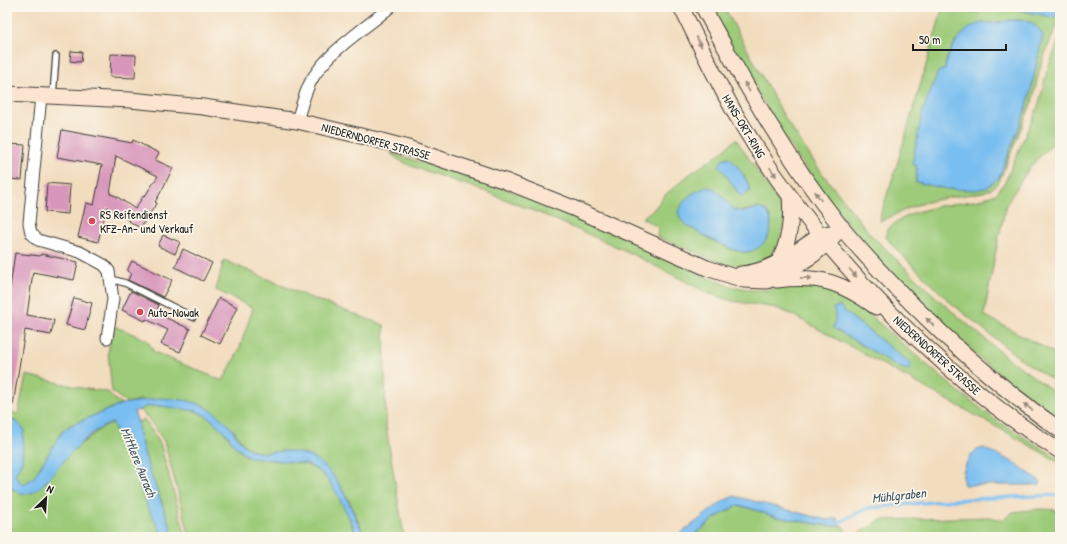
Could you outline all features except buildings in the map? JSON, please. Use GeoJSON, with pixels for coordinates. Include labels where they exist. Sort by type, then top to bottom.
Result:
{"type":"FeatureCollection","features":[{"type":"Feature","properties":{"kind":"main road","name":"HANS-ORT-RING"},"geometry":{"type":"LineString","coordinates":[[681,7],[735,113],[769,168],[823,240]]}},
{"type":"Feature","properties":{"kind":"main road","name":"HANS-ORT-RING"},"geometry":{"type":"LineString","coordinates":[[703,7],[727,52],[766,118],[796,164],[842,227]]}},
{"type":"Feature","properties":{"kind":"main road","name":"NIEDERNDORFER STRASSE"},"geometry":{"type":"LineString","coordinates":[[7,94],[130,100],[203,107],[297,121],[408,148],[505,181],[573,208],[707,268],[744,280],[767,281],[785,273],[813,255],[823,240]]}},
{"type":"Feature","properties":{"kind":"main road"},"geometry":{"type":"LineString","coordinates":[[778,263],[788,240],[791,212],[790,196]]}},
{"type":"Feature","properties":{"kind":"main road","name":"NIEDERNDORFER STRASSE"},"geometry":{"type":"LineString","coordinates":[[724,274],[750,273],[765,269],[823,240],[842,227],[887,278],[966,357],[1005,390],[1060,430]]}},
{"type":"Feature","properties":{"kind":"main road","name":"NIEDERNDORFER STRASSE"},"geometry":{"type":"LineString","coordinates":[[823,240],[906,329],[989,402],[1037,437],[1060,451]]}},
{"type":"Feature","properties":{"kind":"main road"},"geometry":{"type":"LineString","coordinates":[[767,281],[806,278],[821,279],[836,283],[867,301],[906,329]]}},
{"type":"Feature","properties":{"kind":"street"},"geometry":{"type":"LineString","coordinates":[[297,121],[311,82],[320,68],[342,45],[390,7]]}},
{"type":"Feature","properties":{"kind":"street"},"geometry":{"type":"LineString","coordinates":[[47,96],[29,223],[31,233],[38,240],[80,252],[104,265],[109,271],[113,299],[107,338]]}},
{"type":"Feature","properties":{"kind":"lane"},"geometry":{"type":"LineString","coordinates":[[47,96],[56,56]]}},
{"type":"Feature","properties":{"kind":"lane"},"geometry":{"type":"LineString","coordinates":[[111,279],[125,283],[194,317]]}},
{"type":"Feature","properties":{"kind":"green space"},"geometry":{"type":"Polygon","coordinates":[[[710,7],[724,7],[786,120],[819,169],[870,234],[939,300],[1005,356],[1060,396],[1060,418],[985,363],[925,308],[860,239],[817,185],[781,133],[710,7]]]}},
{"type":"Feature","properties":{"kind":"green space"},"geometry":{"type":"Polygon","coordinates":[[[943,7],[963,7],[961,12],[978,12],[985,7],[1006,7],[1055,18],[1060,8],[1060,19],[1040,68],[1032,102],[999,182],[991,189],[983,192],[925,203],[880,221],[881,213],[896,168],[943,7]],[[1001,21],[982,23],[955,42],[946,60],[945,69],[917,166],[916,182],[998,179],[1021,123],[1029,99],[1001,21]]]}},
{"type":"Feature","properties":{"kind":"green space"},"geometry":{"type":"Polygon","coordinates":[[[1060,37],[1060,139],[1054,142],[1029,168],[1006,205],[984,315],[1060,356],[1060,385],[1022,360],[951,303],[893,246],[886,237],[887,229],[913,213],[939,206],[979,200],[996,194],[1005,182],[1039,104],[1047,71],[1060,37]]]}},
{"type":"Feature","properties":{"kind":"green space"},"geometry":{"type":"Polygon","coordinates":[[[736,139],[782,208],[785,216],[778,249],[772,257],[765,262],[742,268],[724,264],[657,237],[658,227],[642,218],[654,209],[665,195],[690,174],[718,155],[736,139]],[[715,189],[682,221],[708,238],[732,250],[758,208],[742,211],[737,210],[729,205],[715,189]]]}},
{"type":"Feature","properties":{"kind":"green space"},"geometry":{"type":"Polygon","coordinates":[[[390,153],[471,177],[533,199],[632,241],[697,273],[730,286],[753,290],[768,290],[803,284],[840,291],[860,306],[959,392],[997,421],[1060,459],[1060,463],[791,314],[776,308],[732,301],[710,294],[624,250],[544,215],[479,189],[414,167],[399,160],[390,153]],[[840,306],[833,328],[911,368],[910,363],[845,312],[840,306]]]}},
{"type":"Feature","properties":{"kind":"green space"},"geometry":{"type":"Polygon","coordinates":[[[224,260],[311,298],[384,325],[386,427],[404,537],[365,537],[349,500],[330,472],[282,451],[271,453],[256,452],[244,445],[234,431],[204,405],[140,400],[127,403],[112,392],[108,352],[114,326],[147,340],[154,352],[223,381],[239,350],[253,308],[216,290],[224,260]]]}},
{"type":"Feature","properties":{"kind":"green space"},"geometry":{"type":"Polygon","coordinates":[[[26,375],[81,388],[108,392],[114,399],[122,404],[71,425],[62,432],[34,477],[23,485],[15,475],[22,461],[9,420],[7,420],[7,412],[18,414],[26,375]]]}},
{"type":"Feature","properties":{"kind":"green space"},"geometry":{"type":"Polygon","coordinates":[[[148,406],[180,408],[200,413],[217,424],[238,449],[250,458],[304,464],[319,471],[326,477],[336,491],[346,510],[357,537],[190,537],[164,441],[148,418],[139,410],[148,406]]]}},
{"type":"Feature","properties":{"kind":"green space"},"geometry":{"type":"Polygon","coordinates":[[[144,419],[160,443],[186,537],[169,537],[171,528],[148,466],[138,430],[138,422],[144,419]]]}},
{"type":"Feature","properties":{"kind":"green space"},"geometry":{"type":"Polygon","coordinates":[[[113,423],[117,434],[123,442],[148,508],[160,530],[160,537],[7,537],[7,483],[12,489],[17,491],[46,482],[71,452],[105,425],[113,423]]]}},
{"type":"Feature","properties":{"kind":"green space"},"geometry":{"type":"Polygon","coordinates":[[[736,506],[746,507],[776,517],[830,526],[843,526],[848,536],[855,536],[880,520],[989,517],[1003,520],[1013,512],[1039,509],[1060,510],[1060,537],[692,537],[715,518],[736,506]]]}},
{"type":"Feature","properties":{"kind":"water"},"geometry":{"type":"Polygon","coordinates":[[[1006,7],[1060,7],[1060,8],[1055,18],[1006,7]]]}},
{"type":"Feature","properties":{"kind":"water"},"geometry":{"type":"Polygon","coordinates":[[[1010,20],[1029,22],[1036,26],[1043,35],[1029,99],[1021,123],[998,179],[986,188],[975,190],[946,189],[916,182],[917,166],[912,164],[923,110],[938,72],[945,69],[946,62],[957,40],[968,29],[982,23],[1010,20]]]}},
{"type":"Feature","properties":{"kind":"water"},"geometry":{"type":"Polygon","coordinates":[[[729,157],[742,172],[749,186],[750,191],[741,197],[719,165],[723,159],[729,157]]]}},
{"type":"Feature","properties":{"kind":"water"},"geometry":{"type":"Polygon","coordinates":[[[708,187],[715,189],[735,210],[744,212],[758,208],[767,211],[771,223],[769,234],[763,244],[748,252],[737,251],[701,234],[682,221],[678,212],[683,202],[693,193],[708,187]]]}},
{"type":"Feature","properties":{"kind":"water"},"geometry":{"type":"Polygon","coordinates":[[[840,306],[845,312],[910,363],[911,368],[906,370],[899,367],[833,328],[835,313],[833,308],[840,306]]]}},
{"type":"Feature","properties":{"kind":"water","name":"Mittlere Aurach"},"geometry":{"type":"Polygon","coordinates":[[[160,398],[190,401],[206,407],[214,412],[230,427],[243,444],[255,451],[265,453],[286,451],[303,454],[317,460],[337,481],[345,494],[365,537],[357,537],[350,519],[335,491],[328,479],[319,471],[307,464],[249,457],[235,446],[225,432],[209,418],[197,411],[161,406],[148,406],[134,412],[139,425],[138,430],[148,466],[171,528],[169,537],[160,537],[160,530],[148,508],[123,442],[117,434],[113,423],[106,425],[90,435],[69,455],[38,489],[31,493],[21,493],[7,483],[7,420],[16,421],[24,429],[22,461],[15,475],[23,485],[34,477],[62,432],[71,425],[122,404],[160,398]]]}},
{"type":"Feature","properties":{"kind":"water"},"geometry":{"type":"Polygon","coordinates":[[[983,448],[1015,463],[1041,482],[1039,485],[964,485],[963,476],[967,461],[973,453],[983,448]]]}},
{"type":"Feature","properties":{"kind":"water"},"geometry":{"type":"Polygon","coordinates":[[[734,496],[827,520],[837,518],[840,526],[830,526],[776,517],[746,507],[736,506],[715,518],[692,537],[676,537],[723,501],[734,496]]]}},
{"type":"Feature","properties":{"kind":"waterway","name":"Mühlgraben"},"geometry":{"type":"LineString","coordinates":[[836,524],[868,508],[954,500],[1055,495],[1060,497]]}},
{"type":"Feature","properties":{"kind":"place","name":"RS Reifendienst KFZ-An- und Verkauf"},"geometry":{"type":"Point","coordinates":[92,221]}},
{"type":"Feature","properties":{"kind":"place","name":"Auto-Nowak"},"geometry":{"type":"Point","coordinates":[140,312]}}]}
